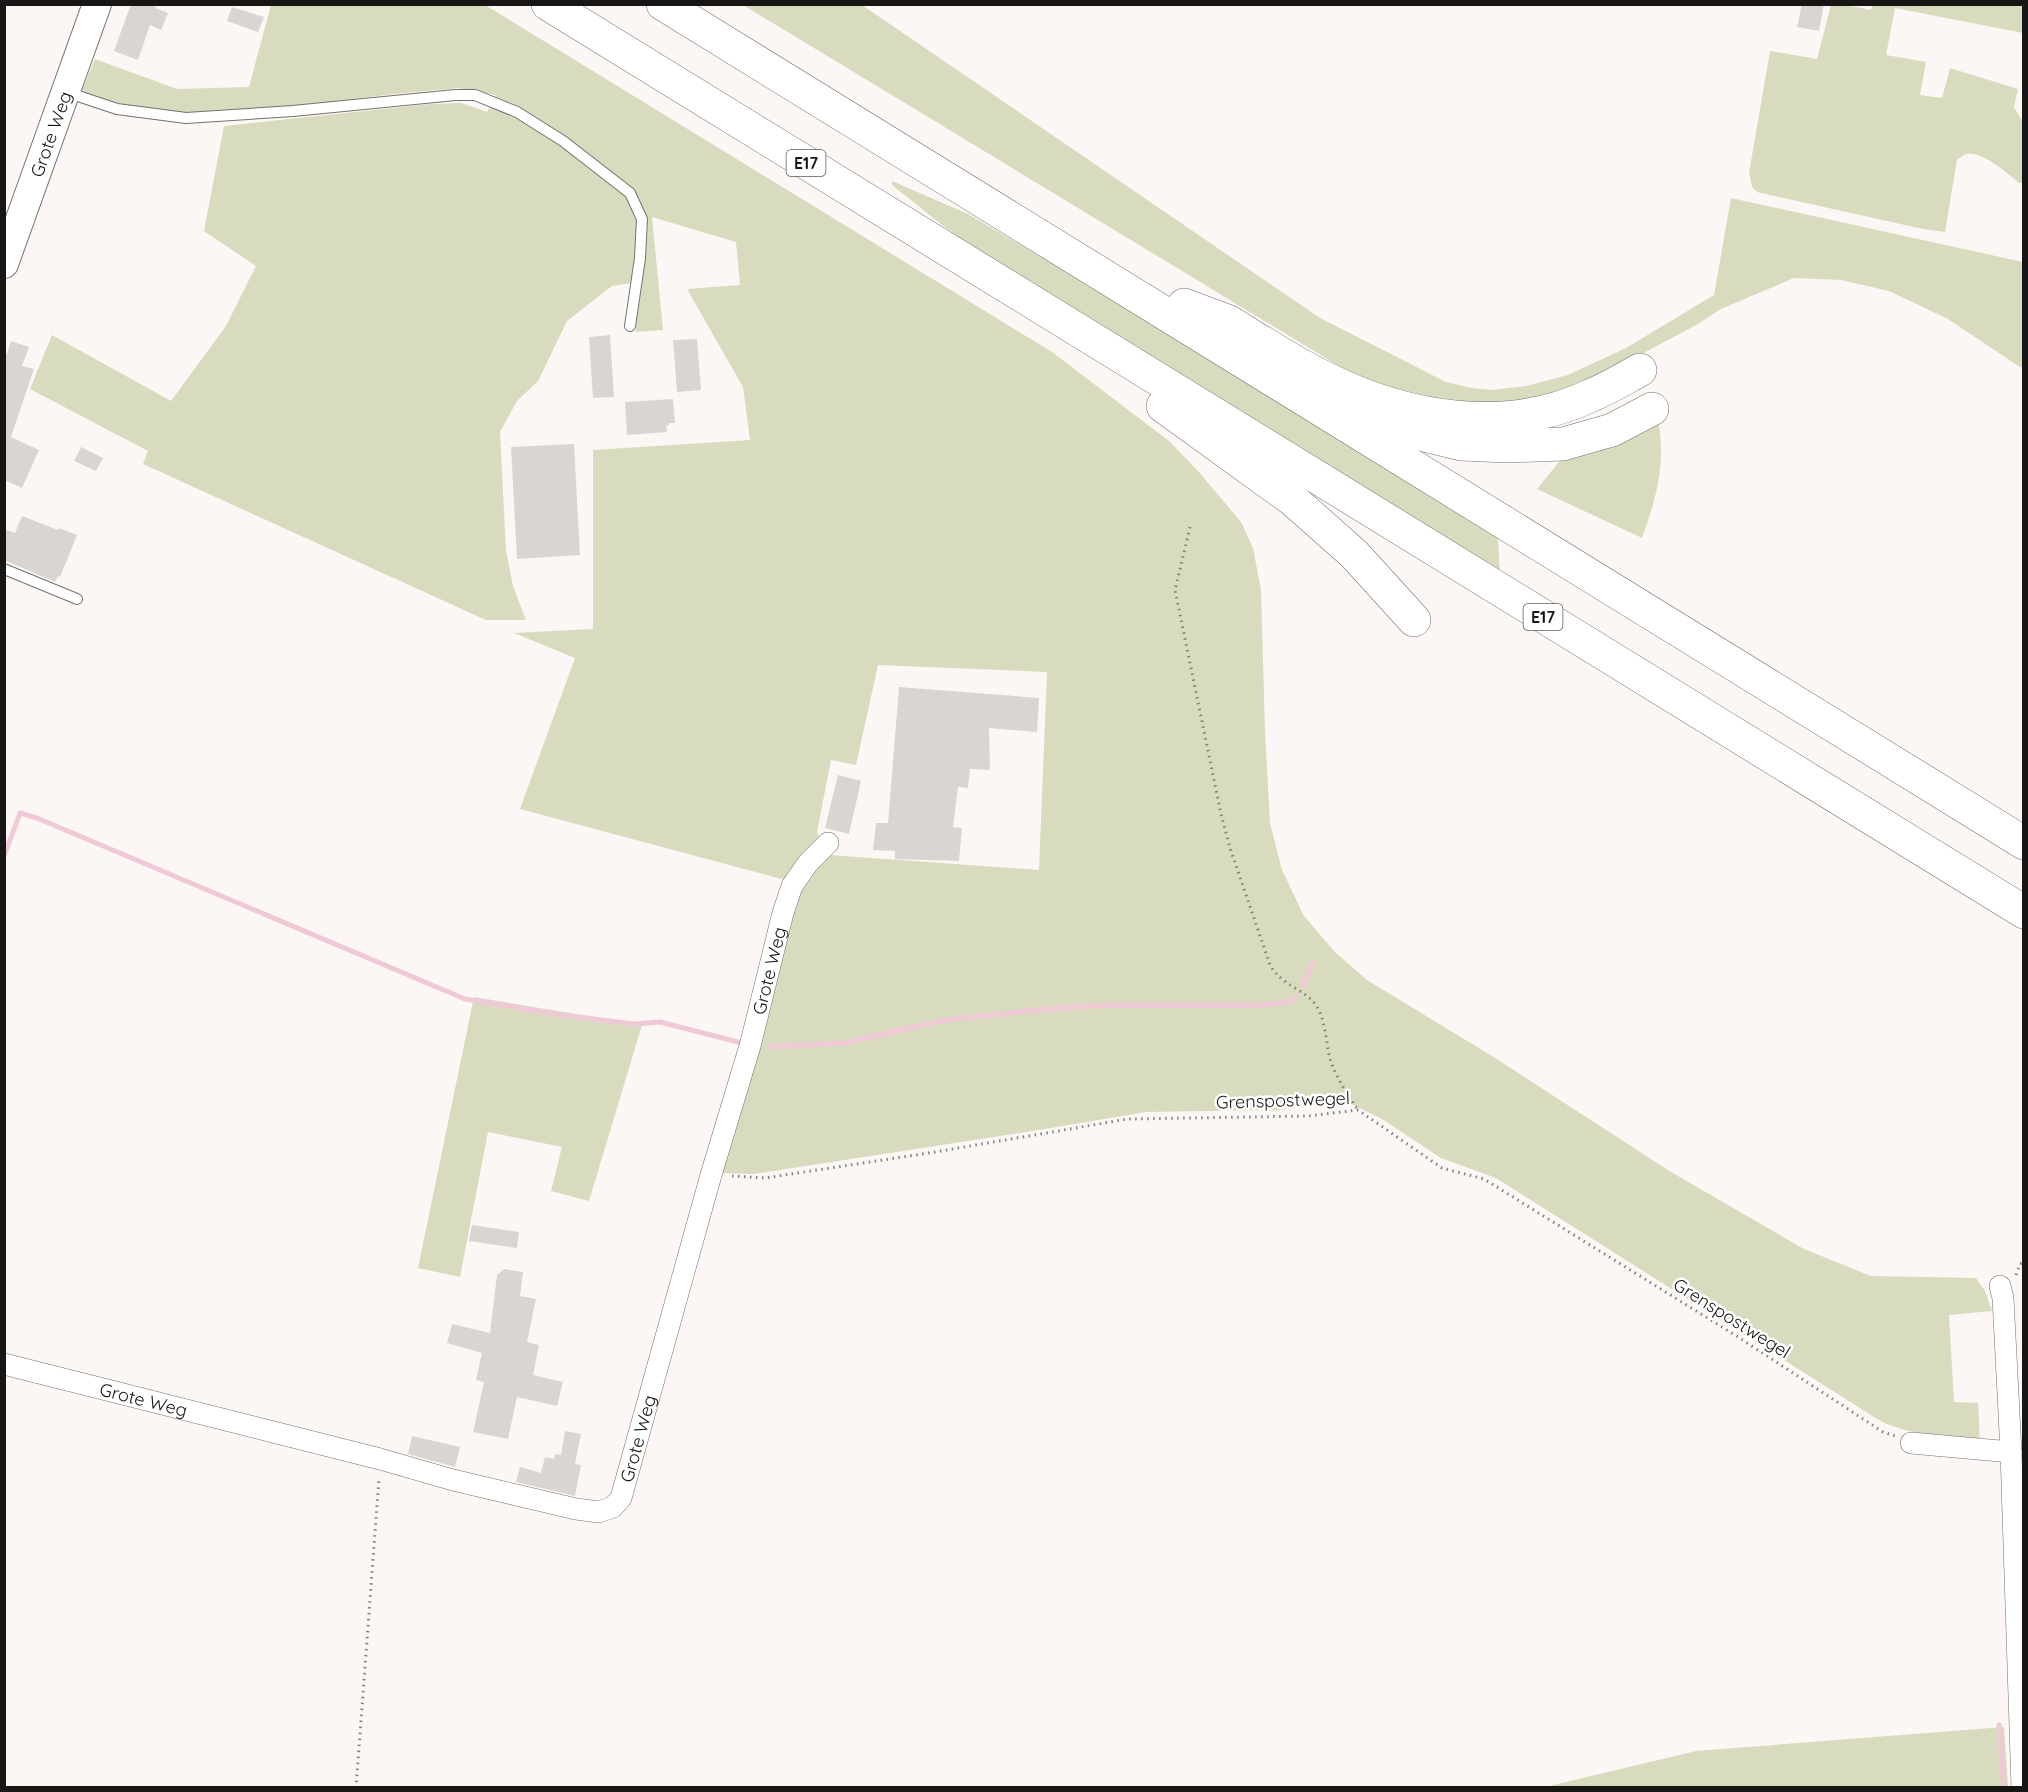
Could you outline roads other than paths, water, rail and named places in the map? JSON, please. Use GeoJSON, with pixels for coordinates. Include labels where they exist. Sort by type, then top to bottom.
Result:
{"type":"FeatureCollection","features":[{"type":"Feature","properties":{"kind":"highway","name":"E17"},"geometry":{"type":"LineString","coordinates":[[548,4],[2024,912]]}},
{"type":"Feature","properties":{"kind":"highway"},"geometry":{"type":"LineString","coordinates":[[663,4],[2024,843]]}},
{"type":"Feature","properties":{"kind":"highway"},"geometry":{"type":"LineString","coordinates":[[1147,302],[1184,305],[1228,322],[1331,381],[1402,409],[1430,415],[1473,419],[1510,418],[1554,409],[1591,396],[1640,370]]}},
{"type":"Feature","properties":{"kind":"highway"},"geometry":{"type":"LineString","coordinates":[[1184,305],[1338,399],[1404,429],[1461,444],[1507,446],[1563,444],[1612,430],[1652,409]]}},
{"type":"Feature","properties":{"kind":"highway"},"geometry":{"type":"LineString","coordinates":[[1063,321],[1160,404],[1293,500],[1354,554],[1414,621]]}},
{"type":"Feature","properties":{"kind":"main road","name":"Grote Weg"},"geometry":{"type":"LineString","coordinates":[[4,264],[97,4]]}},
{"type":"Feature","properties":{"kind":"street","name":"Grote Weg"},"geometry":{"type":"LineString","coordinates":[[4,1364],[380,1459],[453,1480],[576,1509],[599,1512],[613,1507],[621,1498],[711,1175],[750,1046],[783,913],[792,886],[808,863],[828,843]]}},
{"type":"Feature","properties":{"kind":"street"},"geometry":{"type":"LineString","coordinates":[[2000,1286],[2003,1298],[2011,1452],[2022,1788]]}},
{"type":"Feature","properties":{"kind":"street"},"geometry":{"type":"LineString","coordinates":[[1911,1443],[2011,1452]]}},
{"type":"Feature","properties":{"kind":"lane"},"geometry":{"type":"LineString","coordinates":[[66,92],[117,109],[186,118],[293,111],[455,95],[475,95],[517,112],[563,141],[630,193],[642,219],[640,258],[630,326]]}},
{"type":"Feature","properties":{"kind":"lane"},"geometry":{"type":"LineString","coordinates":[[4,569],[77,599]]}},
{"type":"Feature","properties":{"kind":"waterway"},"geometry":{"type":"LineString","coordinates":[[4,856],[20,813],[37,818],[465,999],[634,1024],[660,1022],[742,1043]]}},
{"type":"Feature","properties":{"kind":"waterway"},"geometry":{"type":"LineString","coordinates":[[1302,986],[1313,963]]}},
{"type":"Feature","properties":{"kind":"waterway"},"geometry":{"type":"LineString","coordinates":[[769,1047],[844,1043],[945,1020],[1046,1009],[1111,1005],[1259,1005],[1289,1002],[1296,997]]}},
{"type":"Feature","properties":{"kind":"waterway"},"geometry":{"type":"LineString","coordinates":[[1999,1725],[2004,1788]]}}]}
